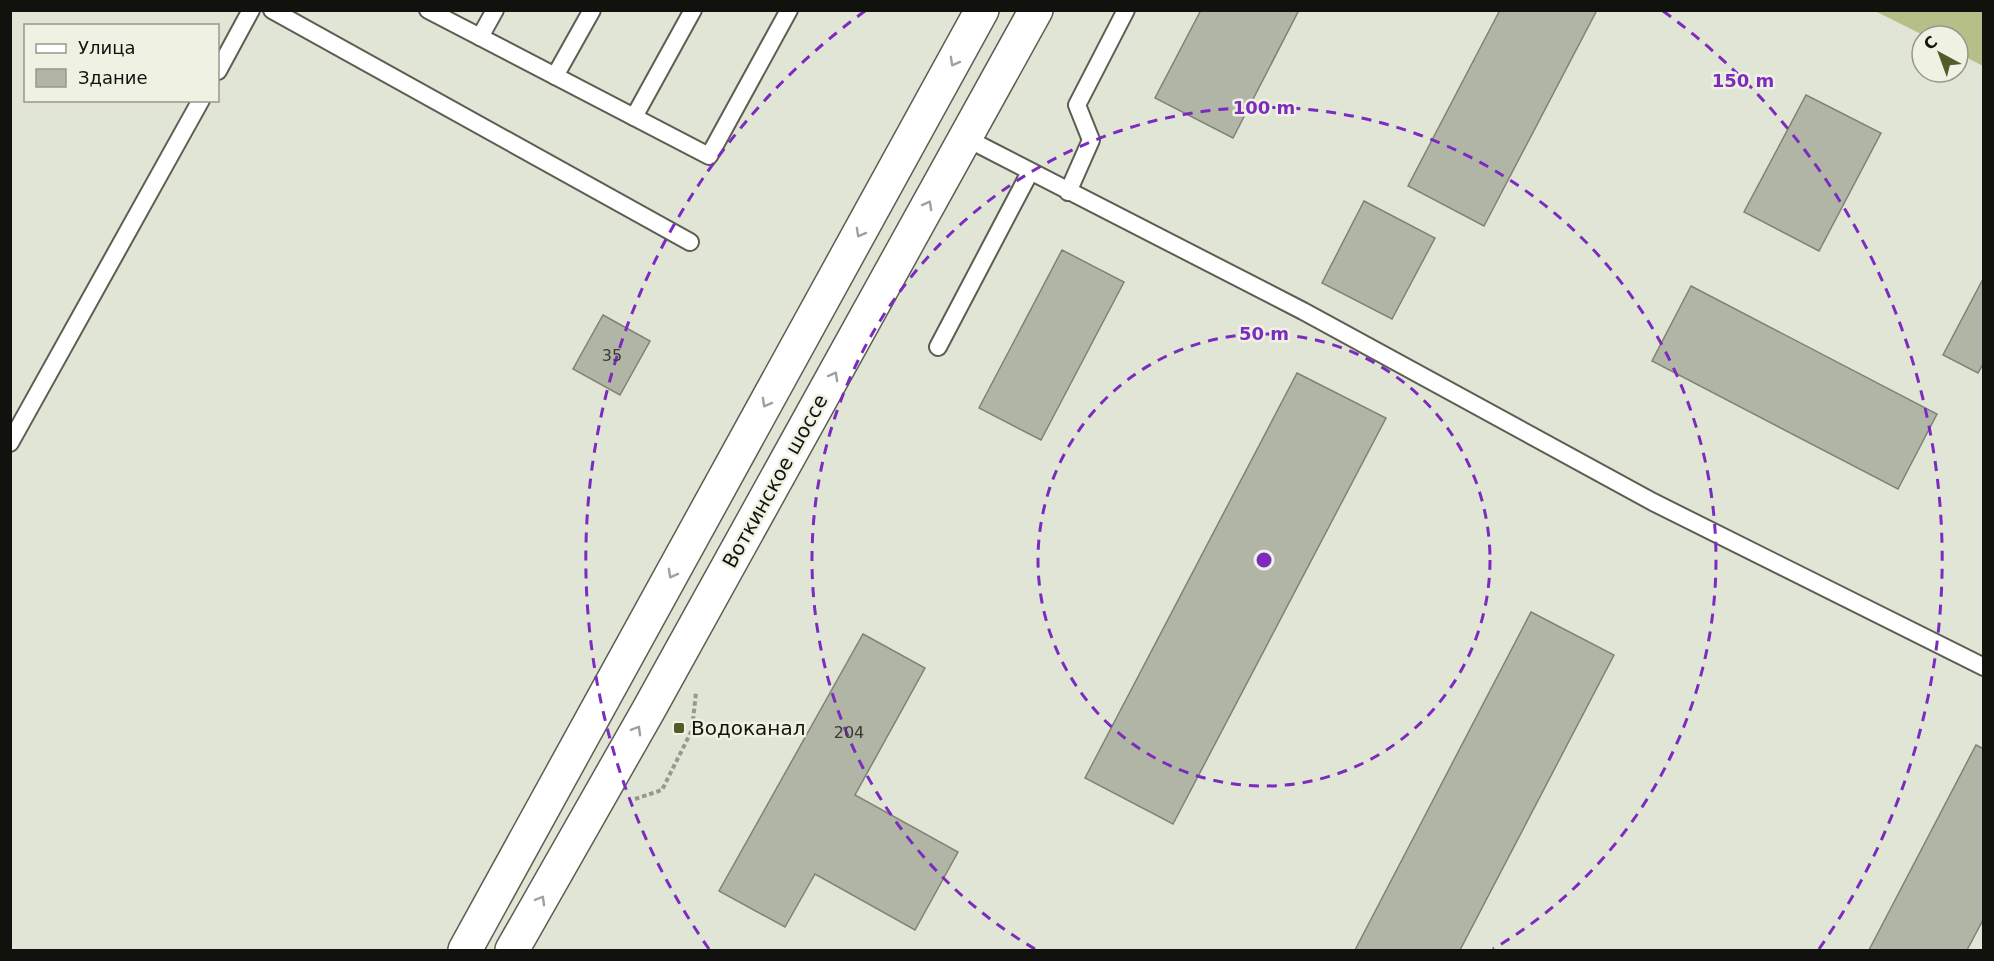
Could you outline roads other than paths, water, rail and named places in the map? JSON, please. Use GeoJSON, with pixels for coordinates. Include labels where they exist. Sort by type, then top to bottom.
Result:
{"type":"FeatureCollection","features":[{"type":"Feature","properties":{"kind":"main road"},"geometry":{"type":"LineString","coordinates":[[465,951],[982,10]]}},
{"type":"Feature","properties":{"kind":"main road","name":"Воткинское шоссе"},"geometry":{"type":"LineString","coordinates":[[512,951],[648,711],[1036,10]]}},
{"type":"Feature","properties":{"kind":"lane"},"geometry":{"type":"LineString","coordinates":[[219,69],[251,10]]}},
{"type":"Feature","properties":{"kind":"lane"},"geometry":{"type":"LineString","coordinates":[[272,10],[690,242]]}},
{"type":"Feature","properties":{"kind":"lane"},"geometry":{"type":"LineString","coordinates":[[428,10],[709,156],[789,10]]}},
{"type":"Feature","properties":{"kind":"lane"},"geometry":{"type":"LineString","coordinates":[[480,38],[495,10]]}},
{"type":"Feature","properties":{"kind":"lane"},"geometry":{"type":"LineString","coordinates":[[555,76],[592,10]]}},
{"type":"Feature","properties":{"kind":"lane"},"geometry":{"type":"LineString","coordinates":[[634,117],[693,10]]}},
{"type":"Feature","properties":{"kind":"lane"},"geometry":{"type":"LineString","coordinates":[[1068,192],[1091,140],[1077,105],[1126,10]]}},
{"type":"Feature","properties":{"kind":"lane"},"geometry":{"type":"LineString","coordinates":[[10,443],[200,102]]}},
{"type":"Feature","properties":{"kind":"lane"},"geometry":{"type":"LineString","coordinates":[[966,138],[1303,311],[1653,502],[1983,667]]}},
{"type":"Feature","properties":{"kind":"lane"},"geometry":{"type":"LineString","coordinates":[[938,347],[1030,172]]}},
{"type":"Feature","properties":{"kind":"place","name":"Водоканал"},"geometry":{"type":"Point","coordinates":[679,728]}}]}
